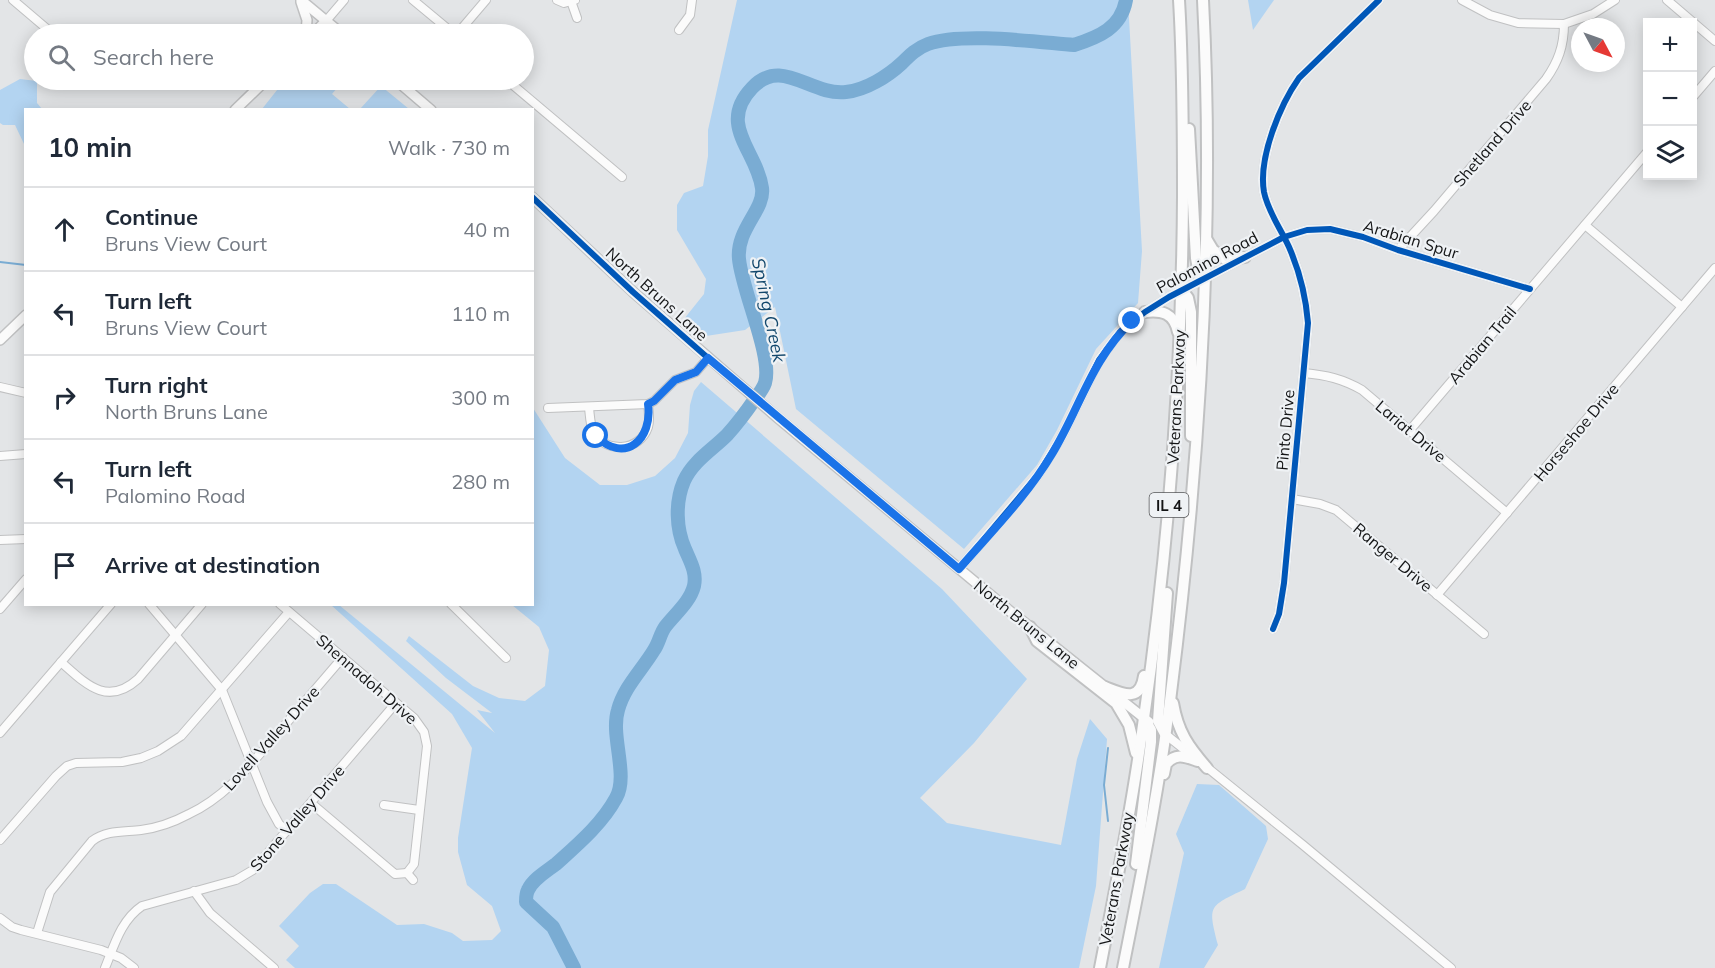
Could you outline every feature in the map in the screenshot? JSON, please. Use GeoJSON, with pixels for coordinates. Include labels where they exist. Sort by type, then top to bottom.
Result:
{"type":"FeatureCollection","features":[{"type":"Feature","properties":{"kind":"highway","name":"Veterans Parkway"},"geometry":{"type":"LineString","coordinates":[[1100,968],[1144,718],[1163,564],[1174,436],[1182,290],[1183,88],[1179,0]]}},
{"type":"Feature","properties":{"kind":"highway","name":"Veterans Parkway"},"geometry":{"type":"LineString","coordinates":[[1123,968],[1142,873],[1171,695],[1193,497],[1201,388],[1206,239],[1206,92],[1203,0]]}},
{"type":"Feature","properties":{"kind":"highway"},"geometry":{"type":"LineString","coordinates":[[1183,88],[1190,130],[1196,258],[1199,274],[1205,279]]}},
{"type":"Feature","properties":{"kind":"highway"},"geometry":{"type":"LineString","coordinates":[[1206,239],[1213,250],[1224,259],[1245,257]]}},
{"type":"Feature","properties":{"kind":"highway"},"geometry":{"type":"LineString","coordinates":[[1182,290],[1188,298],[1191,312],[1190,444],[1193,497]]}},
{"type":"Feature","properties":{"kind":"highway"},"geometry":{"type":"LineString","coordinates":[[1145,312],[1160,311],[1169,315],[1176,326],[1179,344]]}},
{"type":"Feature","properties":{"kind":"highway"},"geometry":{"type":"LineString","coordinates":[[1165,544],[1167,580],[1158,721],[1165,734]]}},
{"type":"Feature","properties":{"kind":"highway"},"geometry":{"type":"LineString","coordinates":[[1105,687],[1129,695],[1141,689],[1153,602],[1163,564]]}},
{"type":"Feature","properties":{"kind":"highway"},"geometry":{"type":"LineString","coordinates":[[1030,627],[1037,641],[1122,711],[1131,730],[1137,764]]}},
{"type":"Feature","properties":{"kind":"highway"},"geometry":{"type":"LineString","coordinates":[[1171,695],[1181,733],[1203,764]]}},
{"type":"Feature","properties":{"kind":"highway"},"geometry":{"type":"LineString","coordinates":[[1131,927],[1135,872],[1151,742],[1151,730],[1144,718]]}},
{"type":"Feature","properties":{"kind":"highway"},"geometry":{"type":"LineString","coordinates":[[1142,873],[1152,852],[1166,764],[1170,759],[1178,756],[1203,764]]}},
{"type":"Feature","properties":{"kind":"main road"},"geometry":{"type":"LineString","coordinates":[[300,0],[330,24]]}},
{"type":"Feature","properties":{"kind":"main road"},"geometry":{"type":"LineString","coordinates":[[300,0],[306,13],[306,24]]}},
{"type":"Feature","properties":{"kind":"main road"},"geometry":{"type":"LineString","coordinates":[[323,24],[326,21]]}},
{"type":"Feature","properties":{"kind":"main road"},"geometry":{"type":"LineString","coordinates":[[237,108],[256,90]]}},
{"type":"Feature","properties":{"kind":"main road"},"geometry":{"type":"LineString","coordinates":[[408,90],[429,108]]}},
{"type":"Feature","properties":{"kind":"main road","name":"North Bruns Lane"},"geometry":{"type":"LineString","coordinates":[[534,199],[633,292],[778,418],[1030,627],[1165,734]]}},
{"type":"Feature","properties":{"kind":"main road"},"geometry":{"type":"LineString","coordinates":[[0,340],[24,318]]}},
{"type":"Feature","properties":{"kind":"street"},"geometry":{"type":"LineString","coordinates":[[13,0],[41,24]]}},
{"type":"Feature","properties":{"kind":"street"},"geometry":{"type":"LineString","coordinates":[[326,21],[345,0]]}},
{"type":"Feature","properties":{"kind":"street"},"geometry":{"type":"LineString","coordinates":[[413,0],[443,24]]}},
{"type":"Feature","properties":{"kind":"street"},"geometry":{"type":"LineString","coordinates":[[464,24],[486,0]]}},
{"type":"Feature","properties":{"kind":"street"},"geometry":{"type":"LineString","coordinates":[[557,0],[564,3],[573,1],[577,18]]}},
{"type":"Feature","properties":{"kind":"street"},"geometry":{"type":"LineString","coordinates":[[679,30],[690,15],[692,0]]}},
{"type":"Feature","properties":{"kind":"street","name":"Palomino Road"},"geometry":{"type":"LineString","coordinates":[[959,569],[1038,475],[1062,436],[1091,376],[1109,346],[1126,327],[1145,312],[1182,290],[1284,237],[1269,206],[1263,180],[1264,165],[1281,111],[1299,78],[1379,0]]}},
{"type":"Feature","properties":{"kind":"street"},"geometry":{"type":"LineString","coordinates":[[1462,0],[1490,15],[1518,23],[1564,24],[1593,14],[1615,0]]}},
{"type":"Feature","properties":{"kind":"street"},"geometry":{"type":"LineString","coordinates":[[1667,0],[1715,41]]}},
{"type":"Feature","properties":{"kind":"street","name":"Shetland Drive"},"geometry":{"type":"LineString","coordinates":[[1398,250],[1434,211],[1556,66],[1564,37],[1564,24]]}},
{"type":"Feature","properties":{"kind":"street"},"geometry":{"type":"LineString","coordinates":[[1697,92],[1715,71]]}},
{"type":"Feature","properties":{"kind":"street"},"geometry":{"type":"LineString","coordinates":[[519,90],[622,177]]}},
{"type":"Feature","properties":{"kind":"street","name":"Arabian Trail"},"geometry":{"type":"LineString","coordinates":[[1410,430],[1643,156]]}},
{"type":"Feature","properties":{"kind":"street"},"geometry":{"type":"LineString","coordinates":[[1585,225],[1682,308]]}},
{"type":"Feature","properties":{"kind":"street","name":"Arabian Spur"},"geometry":{"type":"LineString","coordinates":[[1284,237],[1307,230],[1330,229],[1363,237],[1398,250],[1530,289]]}},
{"type":"Feature","properties":{"kind":"street","name":"Pinto Drive"},"geometry":{"type":"LineString","coordinates":[[1273,629],[1282,601],[1308,323],[1307,306],[1290,249],[1284,237]]}},
{"type":"Feature","properties":{"kind":"street","name":"Horseshoe Drive"},"geometry":{"type":"LineString","coordinates":[[1437,595],[1715,268]]}},
{"type":"Feature","properties":{"kind":"street"},"geometry":{"type":"LineString","coordinates":[[548,408],[648,404],[675,380],[696,372],[708,358]]}},
{"type":"Feature","properties":{"kind":"street","name":"Lariat Drive"},"geometry":{"type":"LineString","coordinates":[[1304,373],[1332,376],[1348,381],[1362,390],[1507,513]]}},
{"type":"Feature","properties":{"kind":"street"},"geometry":{"type":"LineString","coordinates":[[0,387],[24,393]]}},
{"type":"Feature","properties":{"kind":"street"},"geometry":{"type":"LineString","coordinates":[[589,408],[592,429],[596,436],[608,445],[624,448],[632,446],[648,428],[650,415],[648,404]]}},
{"type":"Feature","properties":{"kind":"street"},"geometry":{"type":"LineString","coordinates":[[0,456],[24,454]]}},
{"type":"Feature","properties":{"kind":"street","name":"Ranger Drive"},"geometry":{"type":"LineString","coordinates":[[1292,499],[1320,504],[1336,510],[1484,634]]}},
{"type":"Feature","properties":{"kind":"street"},"geometry":{"type":"LineString","coordinates":[[0,540],[24,539]]}},
{"type":"Feature","properties":{"kind":"street"},"geometry":{"type":"LineString","coordinates":[[0,609],[24,581]]}},
{"type":"Feature","properties":{"kind":"street"},"geometry":{"type":"LineString","coordinates":[[0,733],[109,606]]}},
{"type":"Feature","properties":{"kind":"street"},"geometry":{"type":"LineString","coordinates":[[151,606],[222,690],[267,802],[279,824],[287,831]]}},
{"type":"Feature","properties":{"kind":"street"},"geometry":{"type":"LineString","coordinates":[[61,662],[91,688],[99,691],[119,692],[130,687],[138,679],[200,606]]}},
{"type":"Feature","properties":{"kind":"street","name":"Shennadoh Drive"},"geometry":{"type":"LineString","coordinates":[[282,606],[420,724],[427,746],[414,864],[407,873]]}},
{"type":"Feature","properties":{"kind":"street"},"geometry":{"type":"LineString","coordinates":[[453,606],[506,658]]}},
{"type":"Feature","properties":{"kind":"street"},"geometry":{"type":"LineString","coordinates":[[0,840],[67,766],[86,762],[122,762],[141,758],[158,751],[189,728],[289,612]]}},
{"type":"Feature","properties":{"kind":"street","name":"Lovell Valley Drive"},"geometry":{"type":"LineString","coordinates":[[37,933],[50,892],[97,837],[112,832],[155,827],[188,815],[224,792],[251,766],[343,657]]}},
{"type":"Feature","properties":{"kind":"street","name":"Stone Valley Drive"},"geometry":{"type":"LineString","coordinates":[[105,968],[124,925],[136,910],[150,903],[245,876],[253,870],[396,703]]}},
{"type":"Feature","properties":{"kind":"street","name":"North Bruns Lane"},"geometry":{"type":"LineString","coordinates":[[1165,734],[1451,968]]}},
{"type":"Feature","properties":{"kind":"street"},"geometry":{"type":"LineString","coordinates":[[311,804],[394,874],[407,873],[413,880]]}},
{"type":"Feature","properties":{"kind":"street"},"geometry":{"type":"LineString","coordinates":[[384,805],[419,810]]}},
{"type":"Feature","properties":{"kind":"street"},"geometry":{"type":"LineString","coordinates":[[194,891],[210,913],[274,968]]}},
{"type":"Feature","properties":{"kind":"street"},"geometry":{"type":"LineString","coordinates":[[0,918],[12,927],[111,953],[134,968]]}},
{"type":"Feature","properties":{"kind":"shaded area"},"geometry":{"type":"Polygon","coordinates":[[[737,0],[1128,0],[1142,251],[1138,303],[1096,349],[1057,430],[1037,465],[964,549],[796,409],[775,307],[745,330],[706,336],[684,319],[704,294],[706,279],[677,230],[677,205],[684,193],[703,186],[708,156],[708,130],[737,0]]]}},
{"type":"Feature","properties":{"kind":"shaded area"},"geometry":{"type":"Polygon","coordinates":[[[1248,0],[1274,0],[1253,30],[1248,0]]]}},
{"type":"Feature","properties":{"kind":"shaded area"},"geometry":{"type":"Polygon","coordinates":[[[20,79],[24,79],[24,90],[37,90],[37,103],[41,108],[24,108],[24,144],[15,125],[0,123],[0,90],[20,79]]]}},
{"type":"Feature","properties":{"kind":"shaded area"},"geometry":{"type":"Polygon","coordinates":[[[277,90],[335,90],[332,94],[349,108],[263,108],[277,90]]]}},
{"type":"Feature","properties":{"kind":"shaded area"},"geometry":{"type":"Polygon","coordinates":[[[377,90],[386,90],[408,108],[361,108],[377,90]]]}},
{"type":"Feature","properties":{"kind":"shaded area"},"geometry":{"type":"Polygon","coordinates":[[[701,382],[942,589],[1027,679],[974,743],[920,798],[947,823],[1061,845],[1077,759],[1090,719],[1107,739],[1096,886],[1079,968],[295,968],[286,960],[299,946],[279,926],[310,893],[323,884],[336,884],[397,925],[424,924],[452,933],[463,941],[492,940],[501,931],[492,906],[467,885],[458,852],[458,838],[472,748],[452,714],[332,606],[340,606],[495,733],[477,710],[492,713],[446,678],[406,641],[409,636],[473,686],[499,698],[525,701],[545,686],[549,650],[539,627],[513,606],[534,606],[534,410],[565,458],[600,485],[627,485],[655,476],[675,458],[688,433],[690,405],[694,391],[701,382]]]}},
{"type":"Feature","properties":{"kind":"shaded area"},"geometry":{"type":"Polygon","coordinates":[[[1197,784],[1219,785],[1266,826],[1268,839],[1245,889],[1224,900],[1214,909],[1212,914],[1218,945],[1204,968],[1159,968],[1184,853],[1176,834],[1197,784]]]}},
{"type":"Feature","properties":{"kind":"waterway","name":"Spring Creek"},"geometry":{"type":"LineString","coordinates":[[574,968],[553,927],[526,902],[527,893],[537,879],[589,834],[604,817],[616,798],[621,778],[616,731],[618,710],[629,686],[656,647],[665,627],[686,603],[694,586],[694,571],[678,524],[681,489],[688,474],[734,427],[765,383],[765,357],[739,259],[742,238],[762,196],[759,175],[738,126],[738,114],[742,101],[763,79],[774,76],[797,79],[833,92],[854,91],[890,73],[920,48],[942,40],[979,38],[1074,45],[1108,30],[1119,18],[1126,0]]}},
{"type":"Feature","properties":{"kind":"waterway"},"geometry":{"type":"LineString","coordinates":[[0,262],[24,265]]}},
{"type":"Feature","properties":{"kind":"waterway"},"geometry":{"type":"LineString","coordinates":[[1108,748],[1104,785],[1108,821]]}},
{"type":"Feature","properties":{"kind":"cycle path"},"geometry":{"type":"LineString","coordinates":[[1273,629],[1279,614],[1284,583],[1308,323],[1304,294],[1296,265],[1264,192],[1264,164],[1278,117],[1299,78],[1379,0]]}},
{"type":"Feature","properties":{"kind":"cycle path"},"geometry":{"type":"LineString","coordinates":[[534,199],[633,292],[708,358],[959,569],[1038,475],[1062,436],[1099,360],[1120,332],[1169,297],[1284,237],[1307,230],[1330,229],[1363,237],[1398,250],[1530,289]]}},
{"type":"Feature","properties":{"kind":"route"},"geometry":{"type":"LineString","coordinates":[[596,436],[615,447],[632,446],[639,441],[648,428],[650,415],[648,404],[675,380],[696,372],[708,358],[959,569],[1038,475],[1062,436],[1099,360],[1120,332],[1132,321]]}}]}
